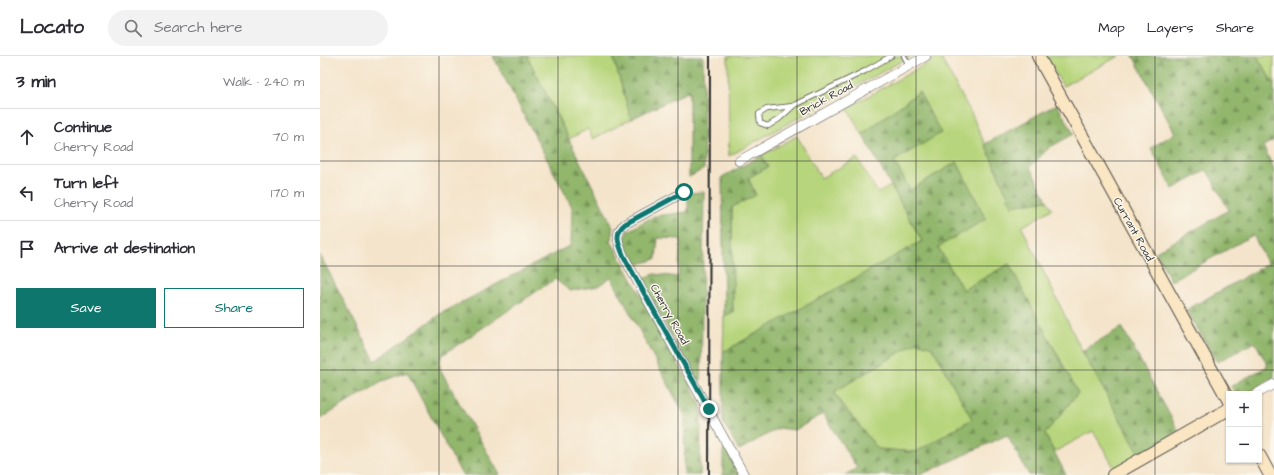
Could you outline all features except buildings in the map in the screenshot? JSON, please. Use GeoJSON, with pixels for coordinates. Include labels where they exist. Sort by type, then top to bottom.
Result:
{"type":"FeatureCollection","features":[{"type":"Feature","properties":{"kind":"street","name":"Brick Road"},"geometry":{"type":"LineString","coordinates":[[738,161],[926,56]]}},
{"type":"Feature","properties":{"kind":"street","name":"Currant Road"},"geometry":{"type":"LineString","coordinates":[[1038,56],[1226,396]]}},
{"type":"Feature","properties":{"kind":"street","name":"Cherry Road"},"geometry":{"type":"LineString","coordinates":[[684,192],[625,224],[620,229],[618,240],[624,257],[744,475]]}},
{"type":"Feature","properties":{"kind":"street"},"geometry":{"type":"LineString","coordinates":[[1261,391],[1274,384]]}},
{"type":"Feature","properties":{"kind":"street"},"geometry":{"type":"LineString","coordinates":[[1113,475],[1226,411]]}},
{"type":"Feature","properties":{"kind":"street"},"geometry":{"type":"LineString","coordinates":[[1262,460],[1270,475]]}},
{"type":"Feature","properties":{"kind":"lane"},"geometry":{"type":"LineString","coordinates":[[793,106],[767,109],[759,114],[760,123],[768,126],[779,119],[793,106],[865,71],[891,56]]}},
{"type":"Feature","properties":{"kind":"lane"},"geometry":{"type":"LineString","coordinates":[[904,56],[909,65]]}},
{"type":"Feature","properties":{"kind":"green space"},"geometry":{"type":"Polygon","coordinates":[[[493,56],[527,56],[613,227],[611,241],[701,405],[700,475],[684,475],[685,416],[611,277],[598,286],[570,291],[555,279],[441,356],[440,369],[500,475],[462,475],[407,372],[385,380],[320,419],[320,255],[375,361],[440,314],[571,245],[572,207],[493,56]]]}},
{"type":"Feature","properties":{"kind":"green space"},"geometry":{"type":"Polygon","coordinates":[[[527,56],[613,56],[631,119],[593,139],[588,129],[569,139],[527,56]]]}},
{"type":"Feature","properties":{"kind":"green space"},"geometry":{"type":"Polygon","coordinates":[[[613,56],[703,56],[704,169],[689,177],[689,91],[631,119],[613,56]]]}},
{"type":"Feature","properties":{"kind":"green space"},"geometry":{"type":"Polygon","coordinates":[[[728,56],[911,56],[729,156],[728,56]]]}},
{"type":"Feature","properties":{"kind":"green space"},"geometry":{"type":"Polygon","coordinates":[[[940,56],[972,115],[1012,205],[1047,200],[1052,209],[1022,227],[1082,351],[1140,455],[1115,469],[1093,431],[1054,452],[1044,434],[1078,393],[1009,264],[963,290],[938,247],[957,162],[910,190],[894,161],[919,92],[862,134],[847,108],[940,56]]]}},
{"type":"Feature","properties":{"kind":"green space"},"geometry":{"type":"Polygon","coordinates":[[[1045,56],[1119,56],[1063,86],[1045,56]]]}},
{"type":"Feature","properties":{"kind":"green space"},"geometry":{"type":"Polygon","coordinates":[[[1133,56],[1257,56],[1274,85],[1274,140],[1263,146],[1274,169],[1274,378],[1251,391],[1234,391],[1231,386],[1268,366],[1255,342],[1217,362],[1186,310],[1268,264],[1253,235],[1171,281],[1156,252],[1229,210],[1207,170],[1173,189],[1151,148],[1175,133],[1133,56]]]}},
{"type":"Feature","properties":{"kind":"green space"},"geometry":{"type":"Polygon","coordinates":[[[1257,56],[1274,56],[1274,85],[1257,56]]]}},
{"type":"Feature","properties":{"kind":"green space"},"geometry":{"type":"Polygon","coordinates":[[[919,92],[941,133],[894,161],[910,190],[957,162],[986,219],[938,247],[963,290],[1009,264],[1078,393],[1045,434],[1066,475],[1029,475],[1007,435],[929,471],[916,475],[845,475],[857,468],[823,414],[795,430],[779,428],[739,450],[723,422],[723,352],[922,241],[862,134],[919,92]],[[917,342],[834,392],[844,407],[878,449],[916,452],[972,419],[932,347],[917,342]]]}},
{"type":"Feature","properties":{"kind":"green space"},"geometry":{"type":"Polygon","coordinates":[[[1057,104],[1074,134],[1050,147],[1030,167],[1047,200],[1012,206],[985,144],[1057,104]]]}},
{"type":"Feature","properties":{"kind":"green space"},"geometry":{"type":"Polygon","coordinates":[[[797,136],[821,178],[857,158],[878,193],[891,186],[922,241],[723,352],[724,316],[733,312],[732,207],[755,195],[748,177],[767,167],[762,155],[797,136]]]}},
{"type":"Feature","properties":{"kind":"green space"},"geometry":{"type":"Polygon","coordinates":[[[762,155],[768,167],[748,178],[756,195],[732,207],[733,312],[724,316],[722,177],[762,155]]]}},
{"type":"Feature","properties":{"kind":"green space"},"geometry":{"type":"Polygon","coordinates":[[[704,192],[701,380],[697,380],[641,280],[654,274],[678,277],[681,239],[658,238],[656,259],[633,266],[626,249],[624,239],[628,231],[654,216],[688,212],[688,193],[704,192]]]}},
{"type":"Feature","properties":{"kind":"green space"},"geometry":{"type":"Polygon","coordinates":[[[1122,327],[1179,432],[1140,455],[1082,351],[1122,327]]]}},
{"type":"Feature","properties":{"kind":"green space"},"geometry":{"type":"Polygon","coordinates":[[[917,342],[932,346],[972,419],[916,452],[878,449],[844,407],[834,392],[917,342]]]}},
{"type":"Feature","properties":{"kind":"green space"},"geometry":{"type":"Polygon","coordinates":[[[723,450],[726,450],[739,475],[723,475],[723,450]]]}},
{"type":"Feature","properties":{"kind":"railway"},"geometry":{"type":"LineString","coordinates":[[709,475],[710,56]]}},
{"type":"Feature","properties":{"kind":"route"},"geometry":{"type":"LineString","coordinates":[[684,192],[622,225],[617,238],[624,257],[709,409]]}}]}
